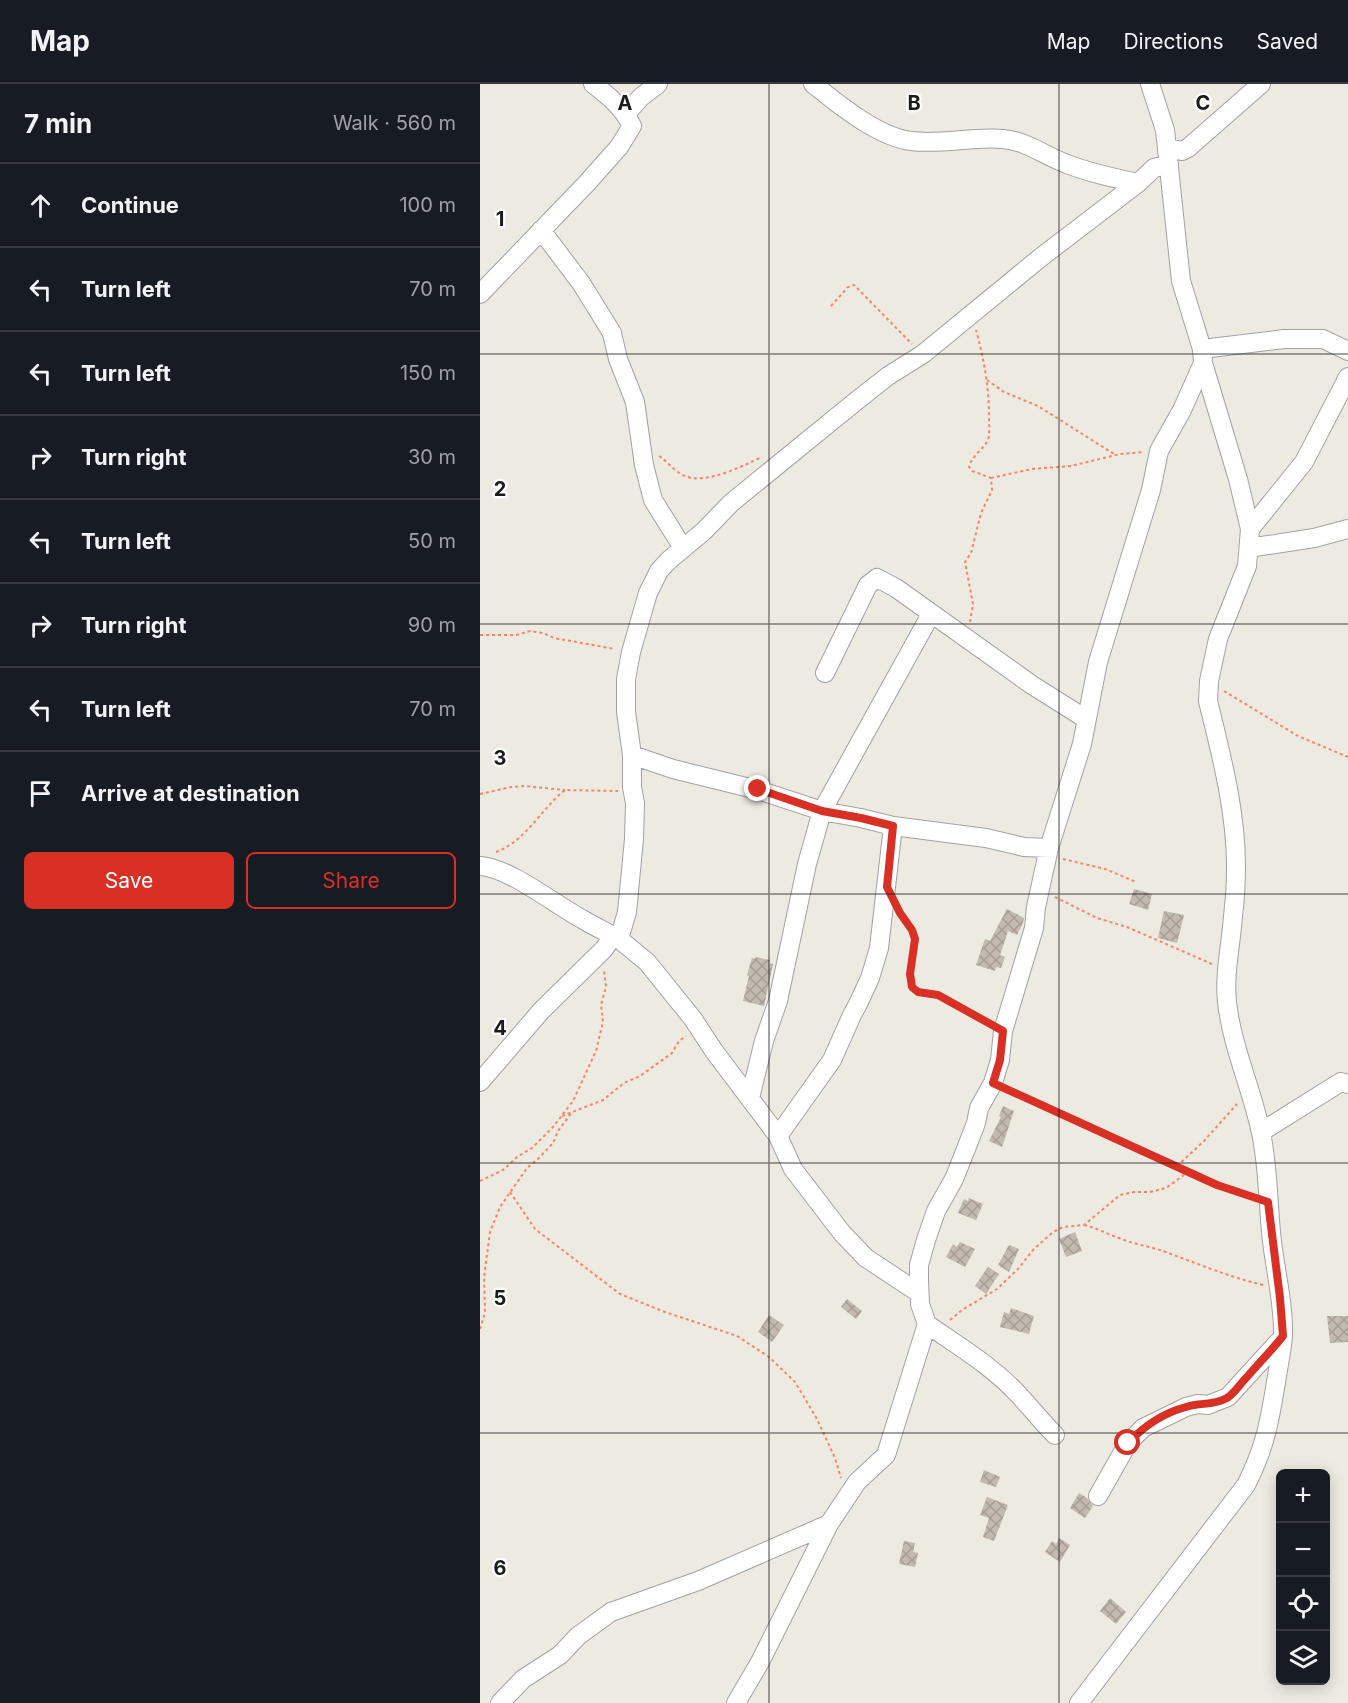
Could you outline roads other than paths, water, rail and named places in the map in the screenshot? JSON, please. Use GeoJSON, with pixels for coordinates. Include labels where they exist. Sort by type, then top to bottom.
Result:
{"type":"FeatureCollection","features":[{"type":"Feature","properties":{"kind":"street"},"geometry":{"type":"LineString","coordinates":[[480,294],[619,147],[632,126],[615,101],[593,84]]}},
{"type":"Feature","properties":{"kind":"street"},"geometry":{"type":"LineString","coordinates":[[626,114],[641,97],[658,84]]}},
{"type":"Feature","properties":{"kind":"street"},"geometry":{"type":"LineString","coordinates":[[813,84],[841,106],[877,129],[910,141],[1003,139],[1025,144],[1065,164],[1098,175],[1138,183]]}},
{"type":"Feature","properties":{"kind":"street"},"geometry":{"type":"LineString","coordinates":[[1079,1703],[1246,1485],[1258,1462],[1269,1429],[1283,1336],[1268,1202],[1269,1182],[1261,1132],[1229,1024],[1226,990],[1236,864],[1233,819],[1208,701],[1209,681],[1218,639],[1247,566],[1250,529],[1238,479],[1214,405],[1181,281],[1165,130],[1150,84]]}},
{"type":"Feature","properties":{"kind":"street"},"geometry":{"type":"LineString","coordinates":[[480,1082],[542,1011],[612,941],[627,912],[631,884],[635,803],[626,712],[626,679],[631,652],[648,593],[659,571],[731,503],[855,402],[888,376],[923,354],[1040,258],[1138,183],[1168,156],[1188,148],[1261,84]]}},
{"type":"Feature","properties":{"kind":"street"},"geometry":{"type":"LineString","coordinates":[[541,230],[581,283],[612,333],[618,359],[635,402],[640,446],[653,500],[683,548]]}},
{"type":"Feature","properties":{"kind":"street"},"geometry":{"type":"LineString","coordinates":[[1202,356],[1284,339],[1323,339],[1348,351]]}},
{"type":"Feature","properties":{"kind":"street"},"geometry":{"type":"LineString","coordinates":[[1055,1435],[1001,1379],[931,1327],[920,1304],[919,1265],[936,1211],[954,1179],[976,1123],[979,1108],[993,1083],[1000,1060],[1003,1031],[1034,928],[1040,888],[1049,852],[1082,744],[1098,662],[1150,490],[1159,451],[1182,410],[1202,356]]}},
{"type":"Feature","properties":{"kind":"street"},"geometry":{"type":"LineString","coordinates":[[1250,529],[1304,462],[1348,377]]}},
{"type":"Feature","properties":{"kind":"street"},"geometry":{"type":"LineString","coordinates":[[1250,548],[1314,538],[1348,529]]}},
{"type":"Feature","properties":{"kind":"street"},"geometry":{"type":"LineString","coordinates":[[825,673],[868,585],[877,578],[1032,684],[1086,718]]}},
{"type":"Feature","properties":{"kind":"street"},"geometry":{"type":"LineString","coordinates":[[750,1098],[764,1041],[778,1001],[805,874],[822,811],[931,614]]}},
{"type":"Feature","properties":{"kind":"street"},"geometry":{"type":"LineString","coordinates":[[632,755],[673,769],[758,789],[822,811],[893,826],[986,838],[1049,852]]}},
{"type":"Feature","properties":{"kind":"street"},"geometry":{"type":"LineString","coordinates":[[778,1137],[832,1060],[870,978],[879,948],[893,826]]}},
{"type":"Feature","properties":{"kind":"street"},"geometry":{"type":"LineString","coordinates":[[486,860],[491,867],[516,879],[647,962],[697,1025],[750,1098],[778,1137],[793,1169],[842,1233],[867,1258],[920,1293]]}},
{"type":"Feature","properties":{"kind":"street"},"geometry":{"type":"LineString","coordinates":[[1261,1132],[1341,1082],[1348,1084]]}},
{"type":"Feature","properties":{"kind":"street"},"geometry":{"type":"LineString","coordinates":[[736,1703],[760,1662],[829,1524],[857,1482],[886,1455],[931,1327]]}},
{"type":"Feature","properties":{"kind":"street"},"geometry":{"type":"LineString","coordinates":[[1098,1496],[1128,1443],[1143,1428],[1186,1407],[1198,1404],[1208,1406],[1228,1397],[1283,1336]]}},
{"type":"Feature","properties":{"kind":"street"},"geometry":{"type":"LineString","coordinates":[[500,1703],[523,1679],[560,1655],[578,1636],[611,1612],[698,1581],[829,1524]]}}]}
